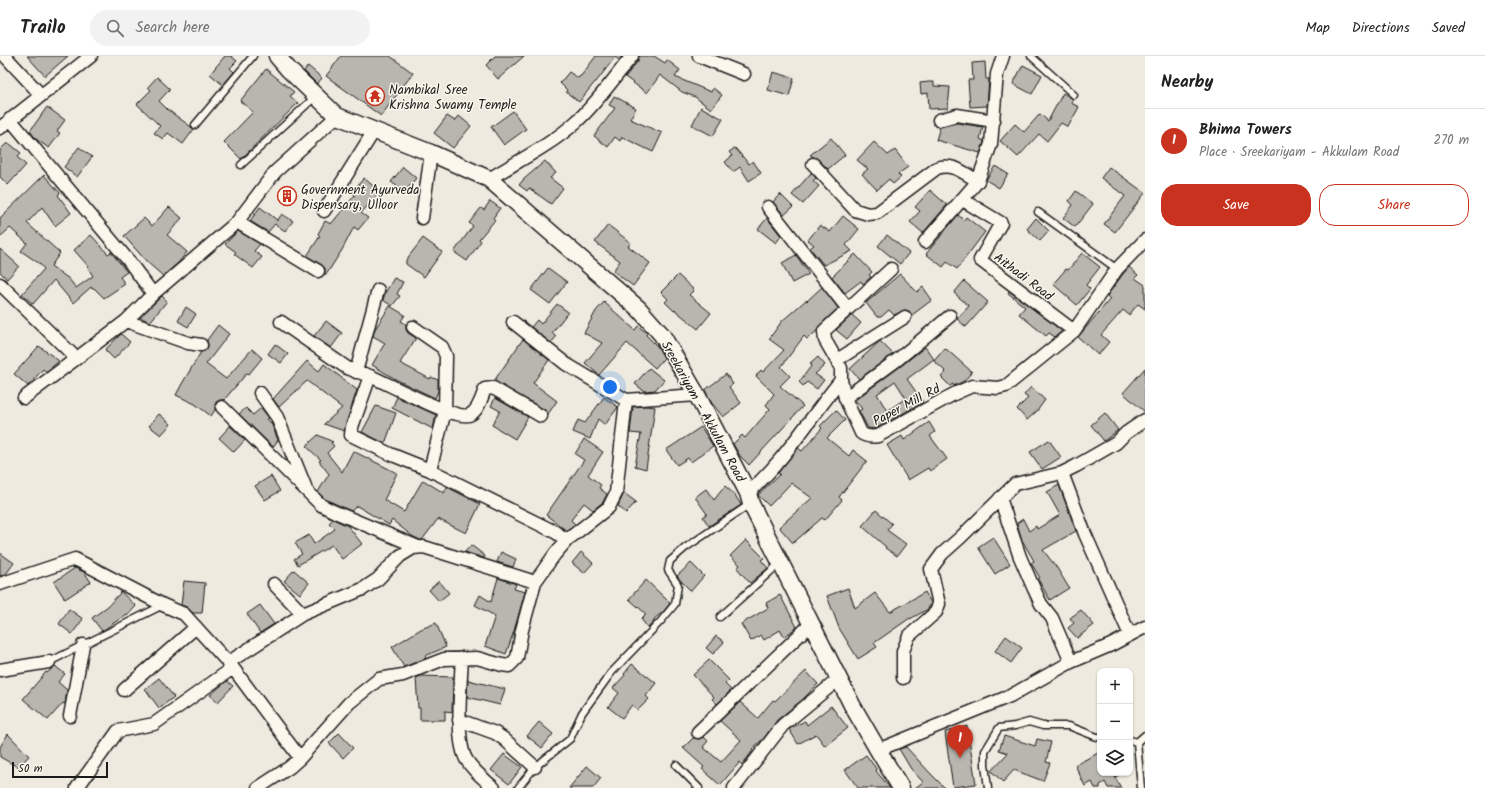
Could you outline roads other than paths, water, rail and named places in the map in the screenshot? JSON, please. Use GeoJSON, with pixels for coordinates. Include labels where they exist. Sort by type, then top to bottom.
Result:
{"type":"FeatureCollection","features":[{"type":"Feature","properties":{"kind":"main road","name":"Sreekariyam - Akkulam Road"},"geometry":{"type":"LineString","coordinates":[[277,56],[289,70],[337,116],[374,130],[489,179],[639,309],[662,335],[697,395],[750,498],[852,705],[901,788]]}},
{"type":"Feature","properties":{"kind":"street"},"geometry":{"type":"LineString","coordinates":[[5,56],[41,95]]}},
{"type":"Feature","properties":{"kind":"street"},"geometry":{"type":"LineString","coordinates":[[0,128],[91,56]]}},
{"type":"Feature","properties":{"kind":"street"},"geometry":{"type":"LineString","coordinates":[[489,179],[547,143],[576,122],[587,111],[632,56]]}},
{"type":"Feature","properties":{"kind":"street"},"geometry":{"type":"LineString","coordinates":[[699,56],[744,74]]}},
{"type":"Feature","properties":{"kind":"street"},"geometry":{"type":"LineString","coordinates":[[925,242],[978,181],[991,144],[998,74],[1003,56]]}},
{"type":"Feature","properties":{"kind":"street"},"geometry":{"type":"LineString","coordinates":[[939,120],[957,115],[994,121]]}},
{"type":"Feature","properties":{"kind":"street"},"geometry":{"type":"LineString","coordinates":[[24,398],[126,321],[153,294],[237,222],[275,172],[337,116]]}},
{"type":"Feature","properties":{"kind":"street"},"geometry":{"type":"LineString","coordinates":[[10,119],[128,260],[153,294]]}},
{"type":"Feature","properties":{"kind":"street"},"geometry":{"type":"LineString","coordinates":[[324,211],[374,130]]}},
{"type":"Feature","properties":{"kind":"street"},"geometry":{"type":"LineString","coordinates":[[422,218],[431,154]]}},
{"type":"Feature","properties":{"kind":"street"},"geometry":{"type":"LineString","coordinates":[[813,164],[855,210],[868,214],[877,213],[937,168],[944,165],[952,166],[978,181]]}},
{"type":"Feature","properties":{"kind":"street","name":"Aithadi Road"},"geometry":{"type":"LineString","coordinates":[[963,200],[1001,223],[980,260],[1074,331]]}},
{"type":"Feature","properties":{"kind":"street"},"geometry":{"type":"LineString","coordinates":[[768,207],[848,309],[892,269]]}},
{"type":"Feature","properties":{"kind":"street"},"geometry":{"type":"LineString","coordinates":[[237,222],[318,271]]}},
{"type":"Feature","properties":{"kind":"street"},"geometry":{"type":"LineString","coordinates":[[1074,331],[1117,270],[1145,240]]}},
{"type":"Feature","properties":{"kind":"street"},"geometry":{"type":"LineString","coordinates":[[0,284],[76,358]]}},
{"type":"Feature","properties":{"kind":"street"},"geometry":{"type":"LineString","coordinates":[[356,372],[378,290]]}},
{"type":"Feature","properties":{"kind":"street","name":"Paper Mill Rd"},"geometry":{"type":"LineString","coordinates":[[848,309],[824,331],[825,340],[841,368],[841,380],[845,398],[861,433],[865,436],[878,436],[954,394],[972,386],[998,388],[1006,386],[1074,331]]}},
{"type":"Feature","properties":{"kind":"street"},"geometry":{"type":"LineString","coordinates":[[845,398],[897,360],[950,316]]}},
{"type":"Feature","properties":{"kind":"street"},"geometry":{"type":"LineString","coordinates":[[837,360],[905,317]]}},
{"type":"Feature","properties":{"kind":"street"},"geometry":{"type":"LineString","coordinates":[[126,321],[188,343],[201,345]]}},
{"type":"Feature","properties":{"kind":"street"},"geometry":{"type":"LineString","coordinates":[[282,322],[338,362],[356,372],[370,376],[445,411],[463,416],[469,416],[474,412],[485,389],[493,388],[541,416]]}},
{"type":"Feature","properties":{"kind":"street"},"geometry":{"type":"LineString","coordinates":[[513,322],[566,364],[626,400],[697,395]]}},
{"type":"Feature","properties":{"kind":"street"},"geometry":{"type":"LineString","coordinates":[[413,326],[442,348],[446,356],[445,411],[430,470]]}},
{"type":"Feature","properties":{"kind":"street"},"geometry":{"type":"LineString","coordinates":[[370,376],[352,427],[351,435],[390,454],[430,470],[555,532],[567,540]]}},
{"type":"Feature","properties":{"kind":"street"},"geometry":{"type":"LineString","coordinates":[[750,498],[782,460],[818,408],[841,380]]}},
{"type":"Feature","properties":{"kind":"street"},"geometry":{"type":"LineString","coordinates":[[260,392],[277,417],[306,490]]}},
{"type":"Feature","properties":{"kind":"street"},"geometry":{"type":"LineString","coordinates":[[258,788],[290,767],[300,758],[349,703],[380,679],[403,675],[444,659],[477,658],[509,666],[517,658],[522,630],[535,582],[567,540],[609,507],[616,493],[626,400]]}},
{"type":"Feature","properties":{"kind":"street"},"geometry":{"type":"LineString","coordinates":[[222,407],[321,505],[418,547]]}},
{"type":"Feature","properties":{"kind":"street"},"geometry":{"type":"LineString","coordinates":[[903,678],[903,651],[909,636],[936,612],[939,604],[931,569],[942,554],[1015,484],[1062,473],[1097,455],[1116,443],[1126,433],[1145,420]]}},
{"type":"Feature","properties":{"kind":"street"},"geometry":{"type":"LineString","coordinates":[[1062,473],[1085,534],[1130,635]]}},
{"type":"Feature","properties":{"kind":"street"},"geometry":{"type":"LineString","coordinates":[[1000,498],[1020,557],[1031,583],[1041,604],[1052,618],[1071,662]]}},
{"type":"Feature","properties":{"kind":"street"},"geometry":{"type":"LineString","coordinates":[[77,788],[118,730],[154,724],[231,665],[303,614],[364,589],[378,579],[400,556],[413,548],[424,547],[535,582]]}},
{"type":"Feature","properties":{"kind":"street"},"geometry":{"type":"LineString","coordinates":[[0,584],[75,559],[163,605],[184,614],[231,665],[300,758]]}},
{"type":"Feature","properties":{"kind":"street"},"geometry":{"type":"LineString","coordinates":[[274,584],[303,614]]}},
{"type":"Feature","properties":{"kind":"street"},"geometry":{"type":"LineString","coordinates":[[698,732],[812,623]]}},
{"type":"Feature","properties":{"kind":"street"},"geometry":{"type":"LineString","coordinates":[[124,690],[196,627]]}},
{"type":"Feature","properties":{"kind":"street"},"geometry":{"type":"LineString","coordinates":[[878,750],[1010,696],[1071,662],[1145,627]]}},
{"type":"Feature","properties":{"kind":"street"},"geometry":{"type":"LineString","coordinates":[[70,716],[83,645]]}},
{"type":"Feature","properties":{"kind":"street"},"geometry":{"type":"LineString","coordinates":[[462,658],[459,720],[462,750],[465,758],[472,767],[494,788]]}},
{"type":"Feature","properties":{"kind":"street"},"geometry":{"type":"LineString","coordinates":[[0,670],[49,662]]}},
{"type":"Feature","properties":{"kind":"street"},"geometry":{"type":"LineString","coordinates":[[734,788],[783,725],[840,678]]}},
{"type":"Feature","properties":{"kind":"street"},"geometry":{"type":"LineString","coordinates":[[459,720],[494,733],[504,739],[536,767]]}},
{"type":"Feature","properties":{"kind":"lane"},"geometry":{"type":"LineString","coordinates":[[195,125],[253,56]]}},
{"type":"Feature","properties":{"kind":"lane"},"geometry":{"type":"LineString","coordinates":[[1031,56],[1074,95]]}},
{"type":"Feature","properties":{"kind":"lane"},"geometry":{"type":"LineString","coordinates":[[240,165],[316,96]]}},
{"type":"Feature","properties":{"kind":"lane"},"geometry":{"type":"LineString","coordinates":[[1038,212],[1117,270]]}},
{"type":"Feature","properties":{"kind":"lane"},"geometry":{"type":"LineString","coordinates":[[518,788],[536,767],[570,739],[582,713],[611,674],[662,621],[675,604],[678,585],[668,570],[670,561],[684,548],[750,498]]}},
{"type":"Feature","properties":{"kind":"lane"},"geometry":{"type":"LineString","coordinates":[[720,617],[781,562]]}},
{"type":"Feature","properties":{"kind":"lane"},"geometry":{"type":"LineString","coordinates":[[49,662],[163,605]]}},
{"type":"Feature","properties":{"kind":"lane"},"geometry":{"type":"LineString","coordinates":[[988,788],[985,766],[985,750],[1000,728],[1029,722],[1043,726],[1069,726],[1097,737]]}},
{"type":"Feature","properties":{"kind":"lane"},"geometry":{"type":"LineString","coordinates":[[1137,742],[1145,735]]}},
{"type":"Feature","properties":{"kind":"lane"},"geometry":{"type":"LineString","coordinates":[[1133,741],[1137,742]]}},
{"type":"Feature","properties":{"kind":"lane"},"geometry":{"type":"LineString","coordinates":[[1137,742],[1141,788]]}},
{"type":"Feature","properties":{"kind":"lane"},"geometry":{"type":"LineString","coordinates":[[676,765],[699,788]]}},
{"type":"Feature","properties":{"kind":"place","name":"Nambikal Sree Krishna Swamy Temple"},"geometry":{"type":"Point","coordinates":[375,96]}},
{"type":"Feature","properties":{"kind":"place","name":"Government Ayurveda Dispensary, Ulloor"},"geometry":{"type":"Point","coordinates":[287,196]}},
{"type":"Feature","properties":{"kind":"place","name":"Bhima Towers"},"geometry":{"type":"Point","coordinates":[960,758]}}]}
